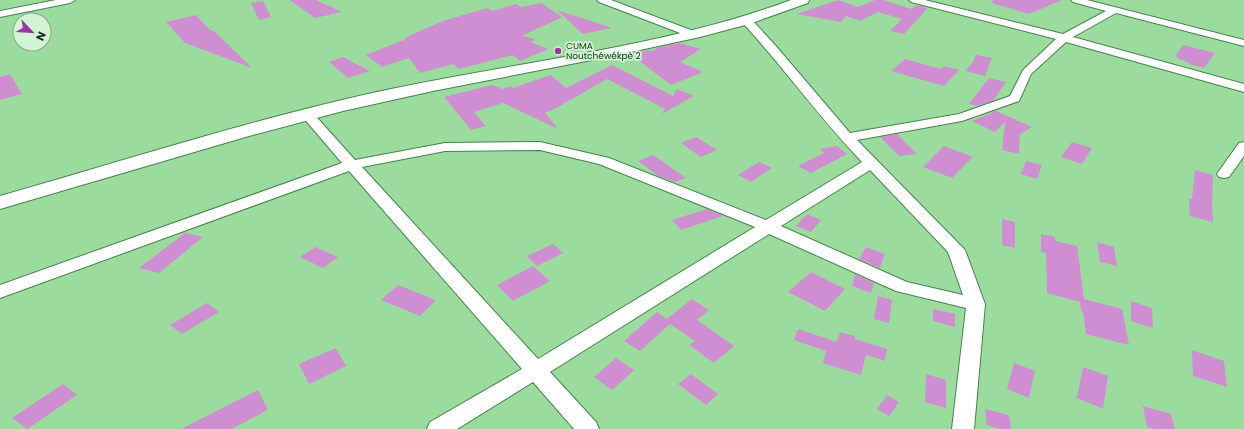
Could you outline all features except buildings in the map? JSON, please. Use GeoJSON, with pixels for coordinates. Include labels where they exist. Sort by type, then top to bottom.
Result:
{"type":"FeatureCollection","features":[{"type":"Feature","properties":{"kind":"main road"},"geometry":{"type":"LineString","coordinates":[[0,203],[307,115],[446,83],[606,53],[692,34],[746,20],[803,0]]}},
{"type":"Feature","properties":{"kind":"street"},"geometry":{"type":"LineString","coordinates":[[0,14],[70,0]]}},
{"type":"Feature","properties":{"kind":"street"},"geometry":{"type":"LineString","coordinates":[[602,0],[692,34]]}},
{"type":"Feature","properties":{"kind":"street"},"geometry":{"type":"LineString","coordinates":[[914,0],[1064,38],[1244,88]]}},
{"type":"Feature","properties":{"kind":"street"},"geometry":{"type":"LineString","coordinates":[[1076,0],[1244,43]]}},
{"type":"Feature","properties":{"kind":"street"},"geometry":{"type":"LineString","coordinates":[[847,138],[962,117],[1015,98],[1020,88],[1023,76],[1064,38],[1114,10]]}},
{"type":"Feature","properties":{"kind":"street"},"geometry":{"type":"LineString","coordinates":[[746,20],[771,47],[847,138],[956,250],[976,304],[963,429]]}},
{"type":"Feature","properties":{"kind":"street"},"geometry":{"type":"LineString","coordinates":[[307,115],[588,429]]}},
{"type":"Feature","properties":{"kind":"street"},"geometry":{"type":"LineString","coordinates":[[0,292],[351,165],[445,147],[540,146],[604,161],[768,227],[902,286],[976,304]]}},
{"type":"Feature","properties":{"kind":"street"},"geometry":{"type":"LineString","coordinates":[[1224,174],[1244,146]]}},
{"type":"Feature","properties":{"kind":"street"},"geometry":{"type":"LineString","coordinates":[[438,429],[535,371],[871,163]]}},
{"type":"Feature","properties":{"kind":"place","name":"CUMA Noutchéwékpè 2"},"geometry":{"type":"Point","coordinates":[558,51]}}]}
